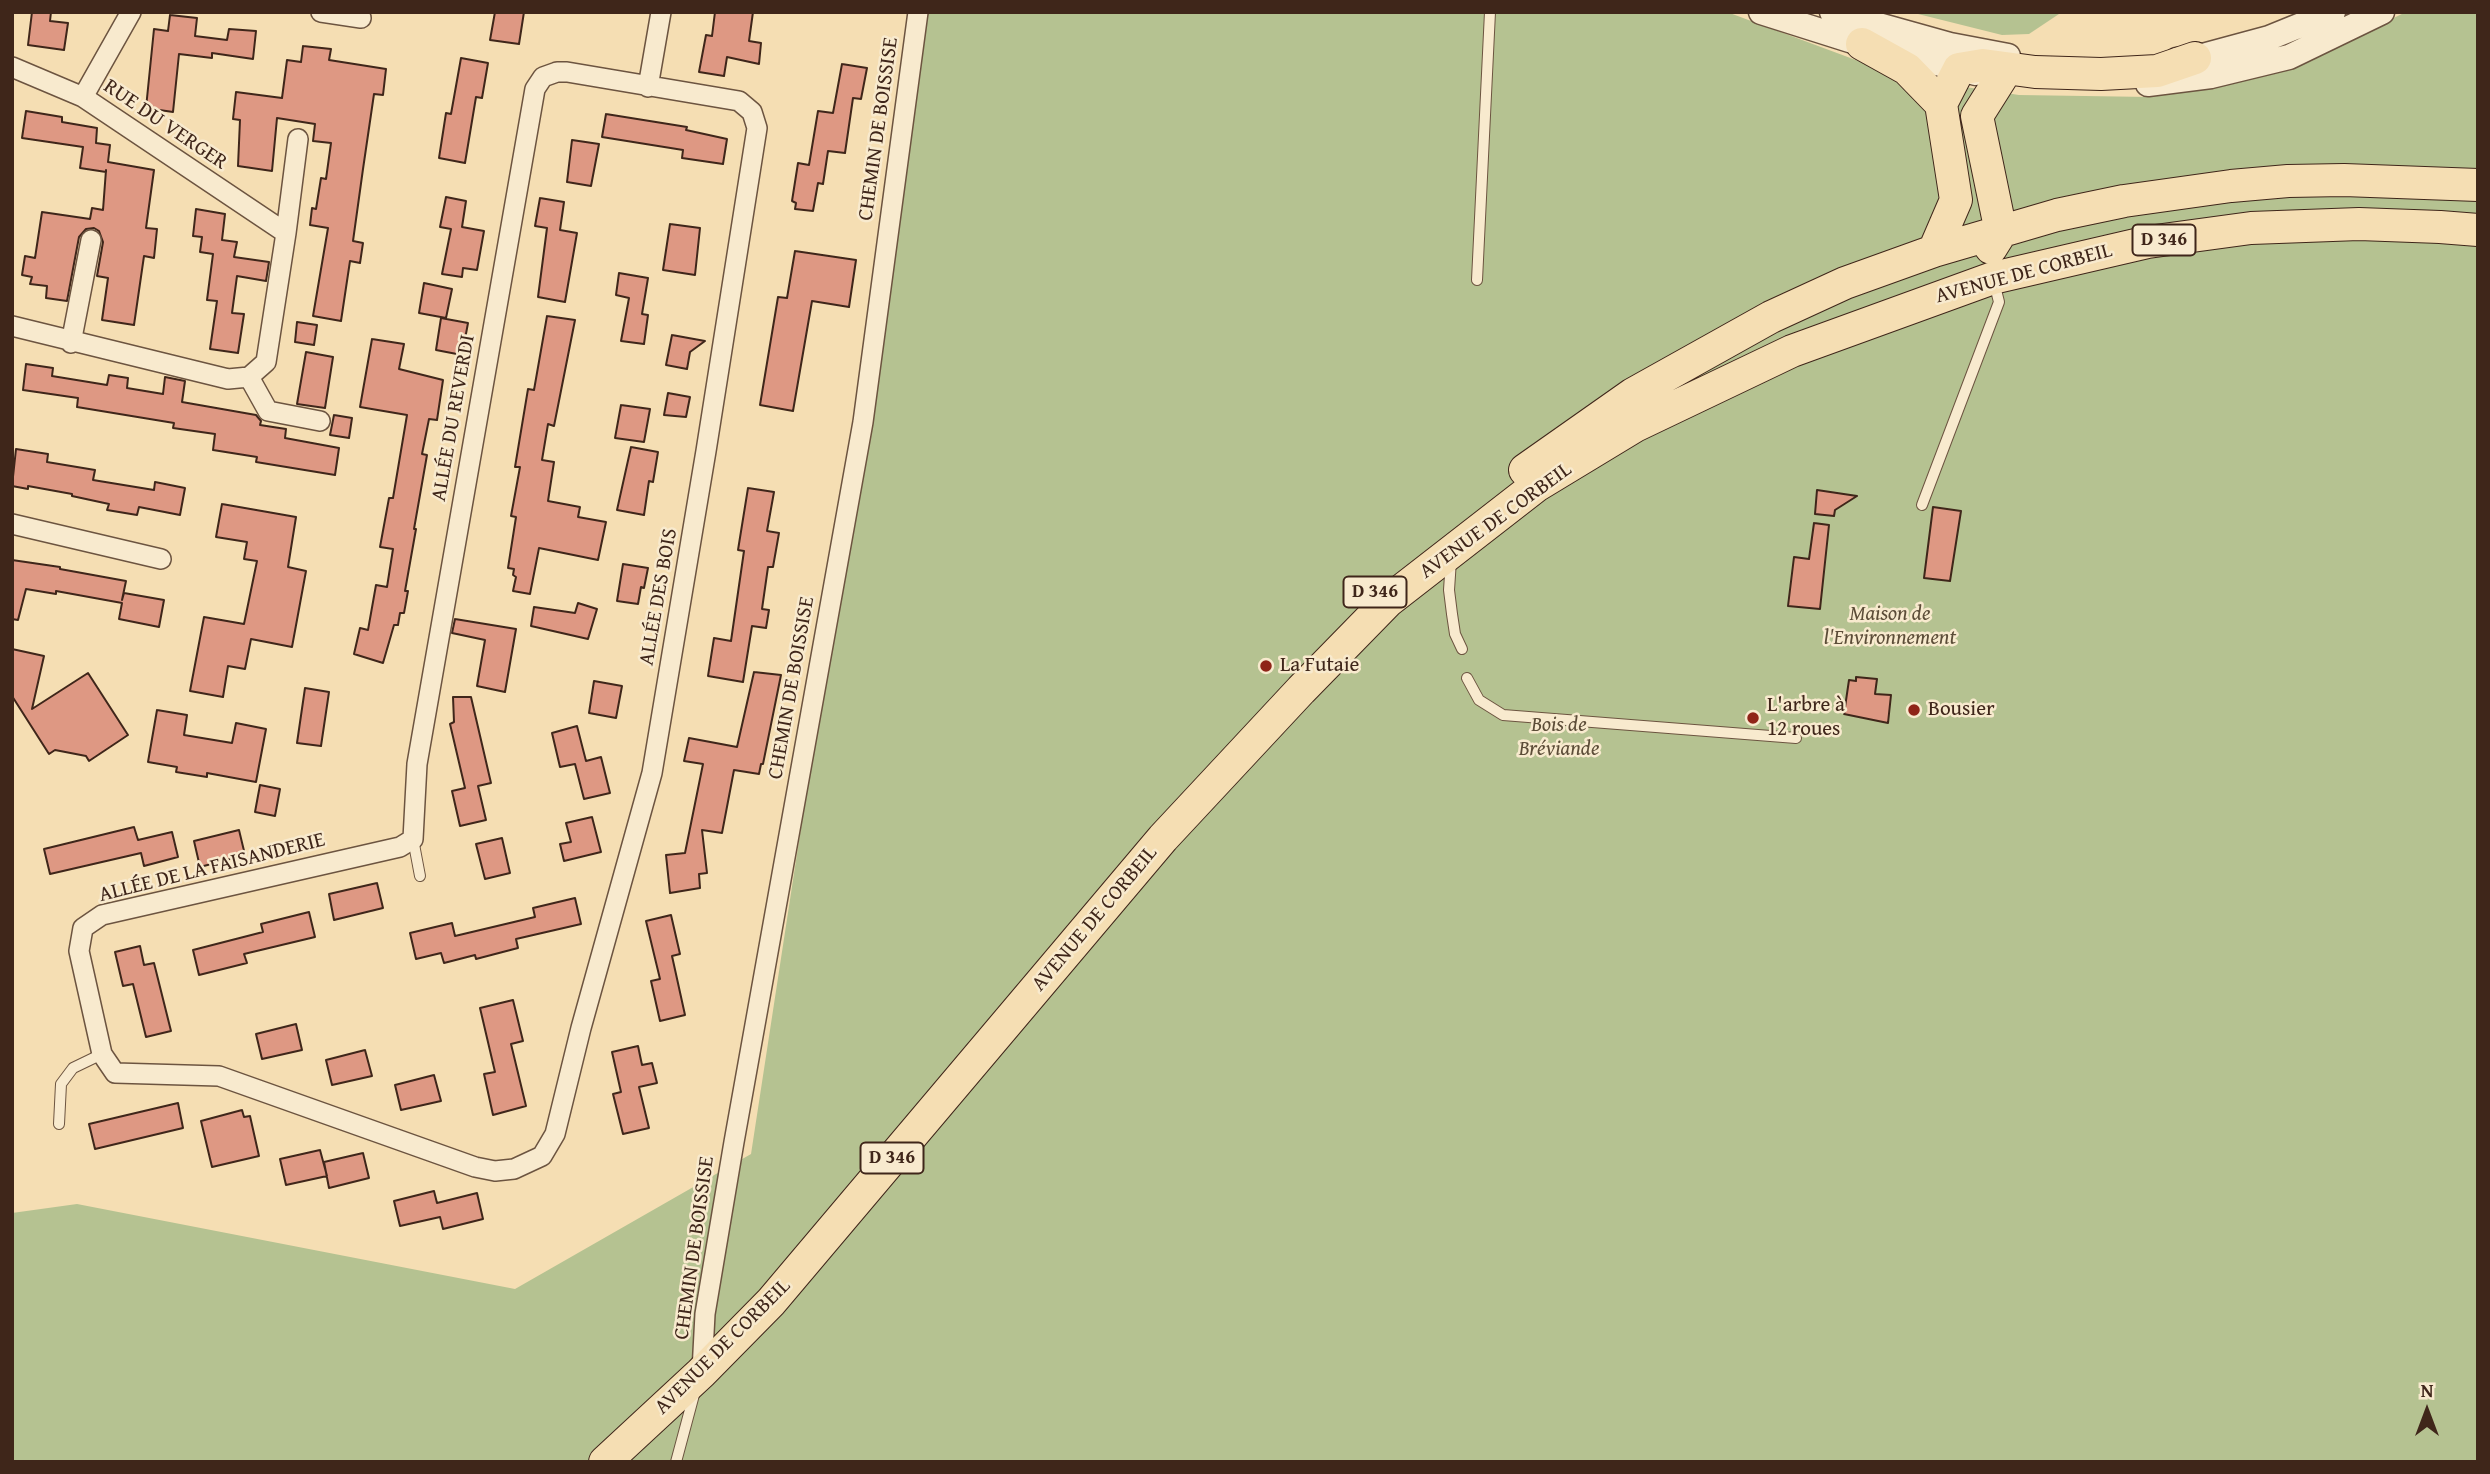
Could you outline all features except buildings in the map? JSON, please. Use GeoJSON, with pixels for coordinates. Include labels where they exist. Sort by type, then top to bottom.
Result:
{"type":"FeatureCollection","features":[{"type":"Feature","properties":{"kind":"main road"},"geometry":{"type":"LineString","coordinates":[[1862,44],[1907,69],[1941,104]]}},
{"type":"Feature","properties":{"kind":"main road"},"geometry":{"type":"LineString","coordinates":[[1958,54],[1983,65],[2035,72],[2101,74],[2157,71],[2195,58]]}},
{"type":"Feature","properties":{"kind":"main road"},"geometry":{"type":"LineString","coordinates":[[1958,54],[1941,104],[1956,200],[1986,252]]}},
{"type":"Feature","properties":{"kind":"main road"},"geometry":{"type":"LineString","coordinates":[[1958,54],[1977,116],[1990,182],[1986,252]]}},
{"type":"Feature","properties":{"kind":"main road"},"geometry":{"type":"LineString","coordinates":[[1977,116],[2001,78]]}},
{"type":"Feature","properties":{"kind":"main road","name":"D 346"},"geometry":{"type":"LineString","coordinates":[[1163,838],[1268,706],[1352,613],[1399,569],[1472,507],[1633,394],[1771,317],[1845,283],[1934,251],[1986,252],[2057,215],[2124,201],[2288,181],[2344,180],[2478,185]]}},
{"type":"Feature","properties":{"kind":"main road"},"geometry":{"type":"LineString","coordinates":[[1990,182],[2027,206],[2057,215]]}},
{"type":"Feature","properties":{"kind":"main road"},"geometry":{"type":"LineString","coordinates":[[1934,251],[1956,200]]}},
{"type":"Feature","properties":{"kind":"main road","name":"AVENUE DE CORBEIL"},"geometry":{"type":"LineString","coordinates":[[605,1462],[702,1372],[771,1302],[1163,838],[1388,601],[1536,486],[1635,426],[1792,351],[1986,252],[2025,270],[2148,242],[2251,228],[2359,225],[2478,230]]}},
{"type":"Feature","properties":{"kind":"street"},"geometry":{"type":"LineString","coordinates":[[83,97],[131,12]]}},
{"type":"Feature","properties":{"kind":"street"},"geometry":{"type":"LineString","coordinates":[[321,12],[361,18]]}},
{"type":"Feature","properties":{"kind":"street"},"geometry":{"type":"LineString","coordinates":[[648,87],[661,12]]}},
{"type":"Feature","properties":{"kind":"street","name":"CHEMIN DE BOISSISE"},"geometry":{"type":"LineString","coordinates":[[702,1372],[705,1314],[863,422],[918,12]]}},
{"type":"Feature","properties":{"kind":"street"},"geometry":{"type":"LineString","coordinates":[[1761,12],[1862,44],[1958,54]]}},
{"type":"Feature","properties":{"kind":"street"},"geometry":{"type":"LineString","coordinates":[[1832,12],[1958,54],[2001,78],[2034,82],[2140,85],[2211,76],[2289,57],[2382,12]]}},
{"type":"Feature","properties":{"kind":"street"},"geometry":{"type":"LineString","coordinates":[[2195,58],[2269,38],[2333,12]]}},
{"type":"Feature","properties":{"kind":"street","name":"RUE DU VERGER"},"geometry":{"type":"LineString","coordinates":[[12,67],[83,97],[286,233]]}},
{"type":"Feature","properties":{"kind":"street","name":"ALLÉE DU REVERDI"},"geometry":{"type":"LineString","coordinates":[[413,839],[416,764],[535,89],[543,77],[557,72],[648,87]]}},
{"type":"Feature","properties":{"kind":"street","name":"ALLÉE DES BOIS"},"geometry":{"type":"LineString","coordinates":[[102,1054],[115,1073],[219,1076],[475,1167],[495,1171],[514,1169],[542,1156],[555,1134],[581,1028],[652,774],[757,128],[752,112],[739,102],[648,87]]}},
{"type":"Feature","properties":{"kind":"street"},"geometry":{"type":"LineString","coordinates":[[12,326],[228,379],[249,377],[266,362],[298,139]]}},
{"type":"Feature","properties":{"kind":"street"},"geometry":{"type":"LineString","coordinates":[[71,342],[91,240]]}},
{"type":"Feature","properties":{"kind":"street"},"geometry":{"type":"LineString","coordinates":[[249,377],[268,411],[320,421]]}},
{"type":"Feature","properties":{"kind":"street"},"geometry":{"type":"LineString","coordinates":[[12,524],[161,559]]}},
{"type":"Feature","properties":{"kind":"street","name":"ALLÉE DE LA FAISANDERIE"},"geometry":{"type":"LineString","coordinates":[[102,1054],[79,951],[83,928],[102,915],[400,847],[413,839]]}},
{"type":"Feature","properties":{"kind":"lane"},"geometry":{"type":"LineString","coordinates":[[1477,280],[1490,12]]}},
{"type":"Feature","properties":{"kind":"lane"},"geometry":{"type":"LineString","coordinates":[[1922,505],[1999,302],[1986,252]]}},
{"type":"Feature","properties":{"kind":"lane"},"geometry":{"type":"LineString","coordinates":[[1451,551],[1449,590],[1455,634],[1462,649]]}},
{"type":"Feature","properties":{"kind":"lane"},"geometry":{"type":"LineString","coordinates":[[1467,678],[1479,699],[1503,715],[1796,738]]}},
{"type":"Feature","properties":{"kind":"lane","name":"ALLÉE DU REVERDI"},"geometry":{"type":"LineString","coordinates":[[413,839],[420,876]]}},
{"type":"Feature","properties":{"kind":"lane"},"geometry":{"type":"LineString","coordinates":[[59,1124],[61,1084],[73,1068],[102,1054]]}},
{"type":"Feature","properties":{"kind":"lane"},"geometry":{"type":"LineString","coordinates":[[676,1462],[702,1372]]}},
{"type":"Feature","properties":{"kind":"green space","name":"Bois de Bréviande"},"geometry":{"type":"Polygon","coordinates":[[[926,12],[1727,12],[1904,78],[2019,95],[2150,97],[2295,66],[2406,12],[2478,12],[2478,1462],[12,1462],[12,1213],[77,1204],[515,1289],[751,1154],[926,12]]]}},
{"type":"Feature","properties":{"kind":"green space"},"geometry":{"type":"Polygon","coordinates":[[[1910,12],[2062,12],[2029,34],[2002,35],[1910,12]]]}},
{"type":"Feature","properties":{"kind":"place","name":"La Futaie"},"geometry":{"type":"Point","coordinates":[1266,666]}},
{"type":"Feature","properties":{"kind":"place","name":"Bousier"},"geometry":{"type":"Point","coordinates":[1914,710]}},
{"type":"Feature","properties":{"kind":"place","name":"L'arbre à 12 roues"},"geometry":{"type":"Point","coordinates":[1753,718]}},
{"type":"Feature","properties":{"kind":"park label","name":"Maison de l'Environnement"},"geometry":{"type":"Point","coordinates":[1890,627]}}]}
